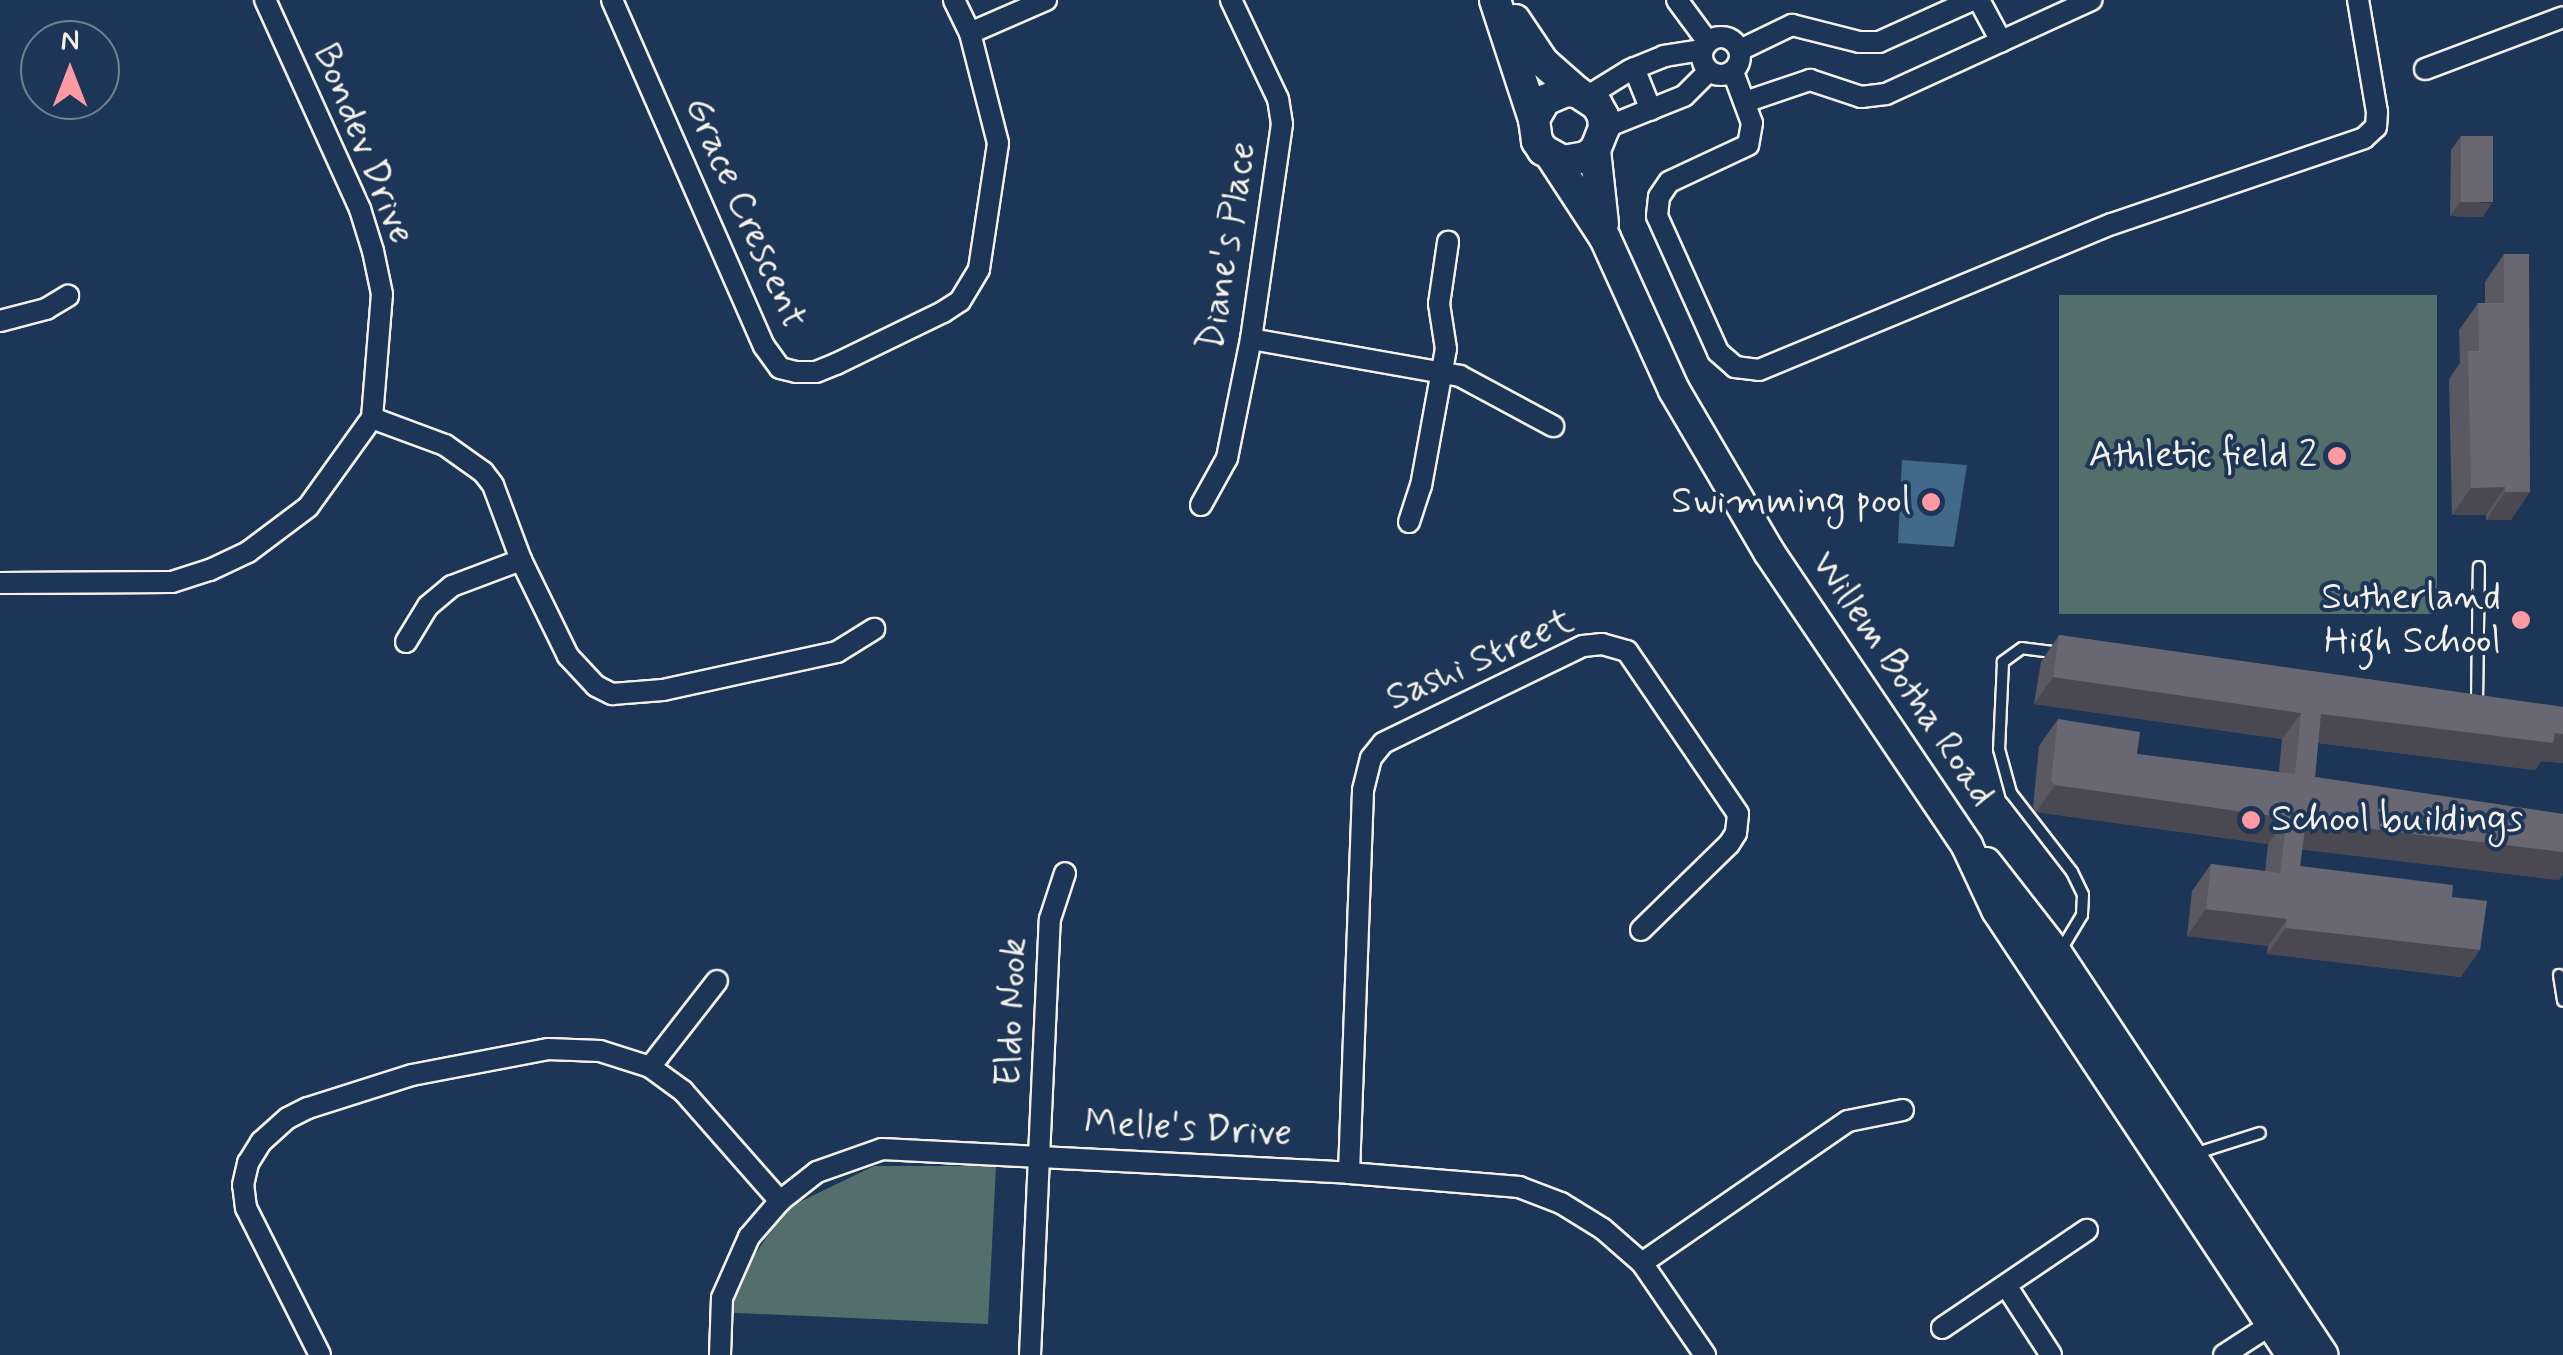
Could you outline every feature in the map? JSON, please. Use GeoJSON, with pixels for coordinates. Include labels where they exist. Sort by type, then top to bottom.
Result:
{"type":"FeatureCollection","features":[{"type":"Feature","properties":{"kind":"street","name":"Bondev Drive"},"geometry":{"type":"LineString","coordinates":[[265,0],[360,209],[373,250],[382,294],[372,418]]}},
{"type":"Feature","properties":{"kind":"street","name":"Grace Crescent"},"geometry":{"type":"LineString","coordinates":[[612,0],[764,346],[780,368],[796,372],[816,372],[836,364],[943,312],[960,301],[974,280],[998,143],[970,34],[954,0]]}},
{"type":"Feature","properties":{"kind":"street"},"geometry":{"type":"LineString","coordinates":[[970,34],[1046,0]]}},
{"type":"Feature","properties":{"kind":"street","name":"Diane's Place"},"geometry":{"type":"LineString","coordinates":[[1201,505],[1227,458],[1250,339],[1282,112],[1231,0]]}},
{"type":"Feature","properties":{"kind":"street"},"geometry":{"type":"LineString","coordinates":[[1495,0],[1534,119],[1537,141],[1552,157],[1575,161],[1600,139],[1684,96],[1709,71]]}},
{"type":"Feature","properties":{"kind":"street"},"geometry":{"type":"LineString","coordinates":[[1504,0],[1543,62],[1598,104],[1600,139]]}},
{"type":"Feature","properties":{"kind":"street"},"geometry":{"type":"LineString","coordinates":[[1676,0],[1706,46],[1702,60],[1709,71],[1716,75],[1733,72],[1739,64],[1740,50]]}},
{"type":"Feature","properties":{"kind":"street"},"geometry":{"type":"LineString","coordinates":[[1740,50],[1792,24],[1858,42],[1879,42],[1976,0],[2001,41]]}},
{"type":"Feature","properties":{"kind":"street"},"geometry":{"type":"LineString","coordinates":[[1745,102],[1810,80],[1860,97],[1875,96],[2090,0]]}},
{"type":"Feature","properties":{"kind":"street"},"geometry":{"type":"LineString","coordinates":[[1733,72],[1752,123],[1748,144],[1669,182],[1659,197],[1658,216],[1718,352],[1735,367],[1759,370],[2112,224],[2364,138],[2376,126],[2377,112],[2358,0]]}},
{"type":"Feature","properties":{"kind":"street"},"geometry":{"type":"LineString","coordinates":[[2425,68],[2563,17]]}},
{"type":"Feature","properties":{"kind":"street"},"geometry":{"type":"LineString","coordinates":[[1534,119],[1538,108],[1554,94],[1583,94],[1672,53],[1706,46],[1722,37],[1740,50]]}},
{"type":"Feature","properties":{"kind":"street"},"geometry":{"type":"LineString","coordinates":[[1634,68],[1651,110]]}},
{"type":"Feature","properties":{"kind":"street","name":"Willem Botha Road"},"geometry":{"type":"LineString","coordinates":[[1600,139],[1605,238]]}},
{"type":"Feature","properties":{"kind":"street","name":"Willem Botha Road"},"geometry":{"type":"LineString","coordinates":[[1552,157],[1605,238],[1674,390],[1722,477],[1967,846],[1997,910],[2313,1354]]}},
{"type":"Feature","properties":{"kind":"street"},"geometry":{"type":"LineString","coordinates":[[1409,522],[1451,375],[1439,304],[1448,242]]}},
{"type":"Feature","properties":{"kind":"street"},"geometry":{"type":"LineString","coordinates":[[0,320],[46,309],[68,296]]}},
{"type":"Feature","properties":{"kind":"street"},"geometry":{"type":"LineString","coordinates":[[1250,339],[1451,375],[1552,426]]}},
{"type":"Feature","properties":{"kind":"street"},"geometry":{"type":"LineString","coordinates":[[0,583],[172,582],[210,570],[248,552],[308,506],[372,418],[446,444],[483,472],[492,484],[521,560],[568,656],[596,686],[612,694],[663,690],[837,652],[874,629]]}},
{"type":"Feature","properties":{"kind":"street"},"geometry":{"type":"LineString","coordinates":[[406,642],[428,606],[452,586],[521,560]]}},
{"type":"Feature","properties":{"kind":"street","name":"Sashi Street"},"geometry":{"type":"LineString","coordinates":[[1349,1172],[1363,790],[1371,758],[1383,743],[1583,646],[1602,644],[1627,651],[1738,814],[1730,844],[1641,930]]}},
{"type":"Feature","properties":{"kind":"street","name":"Willem Botha Road"},"geometry":{"type":"LineString","coordinates":[[1967,846],[1995,871],[2058,954],[2189,1155],[2283,1316]]}},
{"type":"Feature","properties":{"kind":"street","name":"Eldo Nook"},"geometry":{"type":"LineString","coordinates":[[1030,1355],[1050,920],[1066,872]]}},
{"type":"Feature","properties":{"kind":"street"},"geometry":{"type":"LineString","coordinates":[[650,1066],[717,981]]}},
{"type":"Feature","properties":{"kind":"street"},"geometry":{"type":"LineString","coordinates":[[320,1355],[246,1208],[243,1185],[248,1162],[275,1128],[308,1108],[412,1075],[548,1049],[600,1052],[650,1066],[699,1106],[780,1201]]}},
{"type":"Feature","properties":{"kind":"street"},"geometry":{"type":"LineString","coordinates":[[1642,1263],[1848,1121],[1903,1110]]}},
{"type":"Feature","properties":{"kind":"street","name":"Melle's Drive"},"geometry":{"type":"LineString","coordinates":[[720,1355],[727,1282],[749,1237],[780,1201],[818,1172],[870,1151],[1349,1172],[1519,1187],[1561,1203],[1603,1229],[1642,1263],[1705,1355]]}},
{"type":"Feature","properties":{"kind":"street"},"geometry":{"type":"LineString","coordinates":[[1942,1328],[2087,1230]]}},
{"type":"Feature","properties":{"kind":"street"},"geometry":{"type":"LineString","coordinates":[[2006,1287],[2050,1355]]}},
{"type":"Feature","properties":{"kind":"street"},"geometry":{"type":"LineString","coordinates":[[2224,1355],[2283,1316]]}},
{"type":"Feature","properties":{"kind":"lane"},"geometry":{"type":"LineString","coordinates":[[2477,702],[2479,568]]}},
{"type":"Feature","properties":{"kind":"lane"},"geometry":{"type":"LineString","coordinates":[[2058,954],[2082,916],[2083,895],[2072,872],[2010,793],[2004,777],[1999,749],[2003,662],[2022,648],[2081,656]]}},
{"type":"Feature","properties":{"kind":"lane"},"geometry":{"type":"LineString","coordinates":[[2457,700],[2494,705]]}},
{"type":"Feature","properties":{"kind":"lane"},"geometry":{"type":"LineString","coordinates":[[2559,975],[2563,1000]]}},
{"type":"Feature","properties":{"kind":"lane"},"geometry":{"type":"LineString","coordinates":[[2189,1155],[2260,1133]]}},
{"type":"Feature","properties":{"kind":"green space"},"geometry":{"type":"Polygon","coordinates":[[[2059,295],[2437,295],[2437,614],[2059,614],[2059,295]]]}},
{"type":"Feature","properties":{"kind":"green space"},"geometry":{"type":"Polygon","coordinates":[[[874,1166],[996,1166],[988,1324],[715,1312],[787,1208],[874,1166]]]}},
{"type":"Feature","properties":{"kind":"water","name":"Swimming pool"},"geometry":{"type":"Polygon","coordinates":[[[1902,460],[1967,465],[1954,547],[1898,543],[1902,460]]]}},
{"type":"Feature","properties":{"kind":"building"},"geometry":{"type":"Polygon","coordinates":[[[2461,136],[2493,136],[2493,202],[2461,202],[2461,136]]]}},
{"type":"Feature","properties":{"kind":"building"},"geometry":{"type":"Polygon","coordinates":[[[2504,254],[2529,254],[2530,492],[2505,492],[2505,487],[2471,488],[2468,351],[2479,351],[2478,303],[2504,303],[2504,254]]]}},
{"type":"Feature","properties":{"kind":"building"},"geometry":{"type":"Polygon","coordinates":[[[2059,635],[2563,707],[2563,734],[2555,733],[2553,743],[2321,714],[2315,777],[2563,814],[2563,852],[2306,821],[2300,866],[2453,885],[2452,897],[2487,901],[2480,950],[2286,928],[2287,919],[2206,909],[2211,864],[2280,873],[2287,818],[2055,785],[2051,780],[2058,719],[2140,732],[2137,754],[2295,774],[2301,713],[2053,677],[2059,635]]]}},
{"type":"Feature","properties":{"kind":"place","name":"Athletic field 2"},"geometry":{"type":"Point","coordinates":[2337,456]}},
{"type":"Feature","properties":{"kind":"place","name":"Swimming pool"},"geometry":{"type":"Point","coordinates":[1931,502]}},
{"type":"Feature","properties":{"kind":"place","name":"Sutherland High School"},"geometry":{"type":"Point","coordinates":[2521,620]}},
{"type":"Feature","properties":{"kind":"place","name":"School buildings"},"geometry":{"type":"Point","coordinates":[2251,820]}}]}
